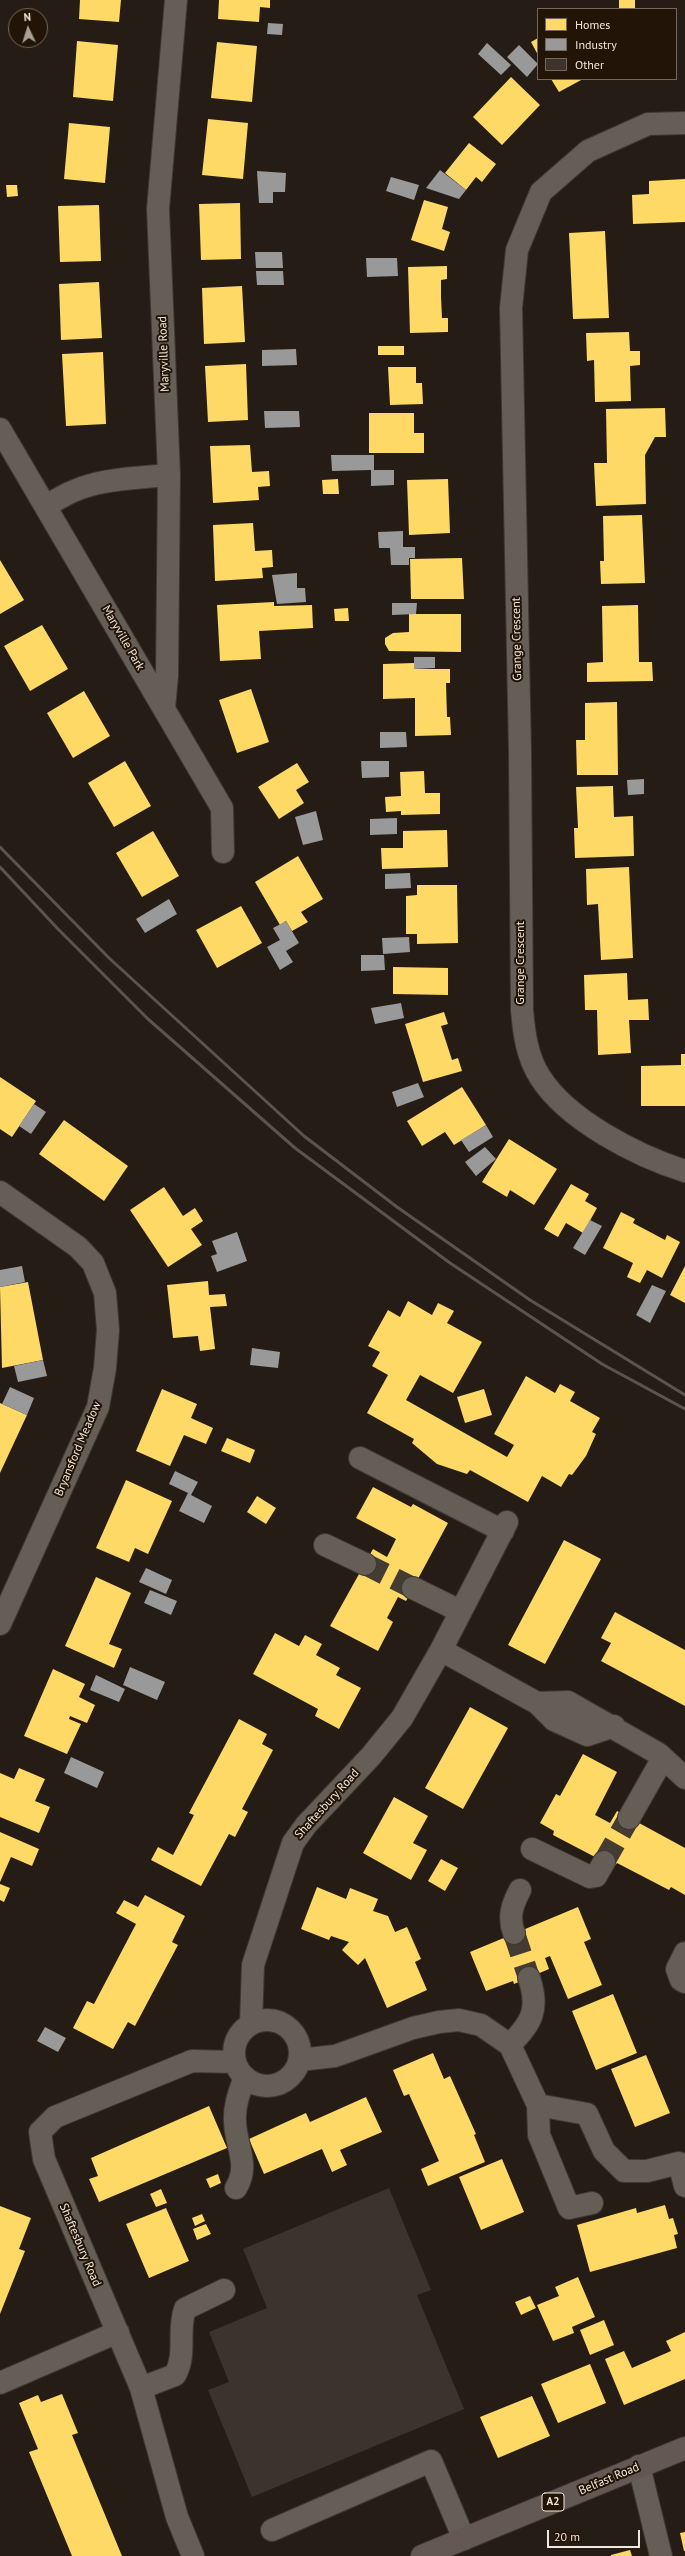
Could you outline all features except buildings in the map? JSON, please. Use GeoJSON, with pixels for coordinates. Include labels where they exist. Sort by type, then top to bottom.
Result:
{"type":"FeatureCollection","features":[{"type":"Feature","properties":{"kind":"main road","name":"Belfast Road"},"geometry":{"type":"LineString","coordinates":[[422,2556],[685,2448]]}},
{"type":"Feature","properties":{"kind":"street","name":"Maryville Road"},"geometry":{"type":"LineString","coordinates":[[164,708],[168,676],[169,475],[158,209],[176,0]]}},
{"type":"Feature","properties":{"kind":"street","name":"Grange Crescent"},"geometry":{"type":"LineString","coordinates":[[685,123],[648,124],[588,151],[541,192],[517,250],[511,308],[520,744],[522,1010],[524,1034],[533,1063],[553,1095],[583,1119],[622,1144],[685,1170]]}},
{"type":"Feature","properties":{"kind":"street","name":"Maryville Park"},"geometry":{"type":"LineString","coordinates":[[0,429],[222,808],[223,852]]}},
{"type":"Feature","properties":{"kind":"street"},"geometry":{"type":"LineString","coordinates":[[46,506],[62,494],[107,479],[169,475]]}},
{"type":"Feature","properties":{"kind":"street","name":"Bryansford Meadow"},"geometry":{"type":"LineString","coordinates":[[0,1192],[78,1246],[93,1263],[105,1293],[108,1330],[105,1368],[98,1407],[0,1624]]}},
{"type":"Feature","properties":{"kind":"street","name":"Shaftesbury Road"},"geometry":{"type":"LineString","coordinates":[[251,2024],[253,1965],[293,1843],[306,1825],[371,1756],[402,1718],[441,1650],[505,1527],[360,1458]]}},
{"type":"Feature","properties":{"kind":"street"},"geometry":{"type":"LineString","coordinates":[[325,1545],[365,1564]]}},
{"type":"Feature","properties":{"kind":"street"},"geometry":{"type":"LineString","coordinates":[[413,1588],[460,1611]]}},
{"type":"Feature","properties":{"kind":"street"},"geometry":{"type":"LineString","coordinates":[[441,1650],[537,1703],[568,1702],[614,1726],[663,1758],[685,1778]]}},
{"type":"Feature","properties":{"kind":"street"},"geometry":{"type":"LineString","coordinates":[[629,1818],[663,1758]]}},
{"type":"Feature","properties":{"kind":"street"},"geometry":{"type":"LineString","coordinates":[[532,1849],[590,1877],[596,1876],[604,1862]]}},
{"type":"Feature","properties":{"kind":"street"},"geometry":{"type":"LineString","coordinates":[[514,1934],[510,1922],[512,1904],[520,1890]]}},
{"type":"Feature","properties":{"kind":"street"},"geometry":{"type":"LineString","coordinates":[[685,1953],[677,1969],[681,1980],[685,1982]]}},
{"type":"Feature","properties":{"kind":"street"},"geometry":{"type":"LineString","coordinates":[[510,2045],[527,2027],[532,2018],[534,2000],[529,1978]]}},
{"type":"Feature","properties":{"kind":"street"},"geometry":{"type":"LineString","coordinates":[[236,2188],[243,2173],[243,2158],[238,2146],[235,2123],[240,2070],[234,2048],[237,2037],[251,2024],[262,2020],[274,2021],[285,2025],[297,2039],[299,2060],[294,2071],[283,2082],[272,2086],[261,2085],[240,2070]]}},
{"type":"Feature","properties":{"kind":"street"},"geometry":{"type":"LineString","coordinates":[[299,2060],[335,2056],[414,2028],[440,2022],[459,2020],[481,2025],[510,2045],[538,2105],[539,2135],[569,2208],[592,2203]]}},
{"type":"Feature","properties":{"kind":"street","name":"Shaftesbury Road"},"geometry":{"type":"LineString","coordinates":[[193,2556],[177,2517],[141,2388],[44,2159],[40,2132],[55,2117],[192,2061],[240,2070]]}},
{"type":"Feature","properties":{"kind":"street"},"geometry":{"type":"LineString","coordinates":[[538,2105],[587,2114],[604,2151],[624,2171],[647,2171],[679,2164],[685,2186]]}},
{"type":"Feature","properties":{"kind":"street"},"geometry":{"type":"LineString","coordinates":[[141,2388],[175,2375],[180,2366],[182,2353],[181,2321],[185,2309],[224,2290]]}},
{"type":"Feature","properties":{"kind":"street"},"geometry":{"type":"LineString","coordinates":[[0,2383],[118,2332]]}},
{"type":"Feature","properties":{"kind":"street"},"geometry":{"type":"LineString","coordinates":[[272,2530],[431,2461],[464,2539]]}},
{"type":"Feature","properties":{"kind":"street"},"geometry":{"type":"LineString","coordinates":[[639,2466],[661,2556]]}},
{"type":"Feature","properties":{"kind":"tunnel"},"geometry":{"type":"LineString","coordinates":[[365,1564],[413,1588]]}},
{"type":"Feature","properties":{"kind":"tunnel"},"geometry":{"type":"LineString","coordinates":[[604,1862],[629,1818]]}},
{"type":"Feature","properties":{"kind":"tunnel"},"geometry":{"type":"LineString","coordinates":[[514,1933],[529,1978]]}},
{"type":"Feature","properties":{"kind":"railway"},"geometry":{"type":"LineString","coordinates":[[0,847],[109,958],[304,1136],[397,1207],[530,1300],[685,1395]]}},
{"type":"Feature","properties":{"kind":"railway"},"geometry":{"type":"LineString","coordinates":[[0,867],[58,929],[148,1019],[295,1148],[450,1263],[602,1364],[685,1409]]}}]}
